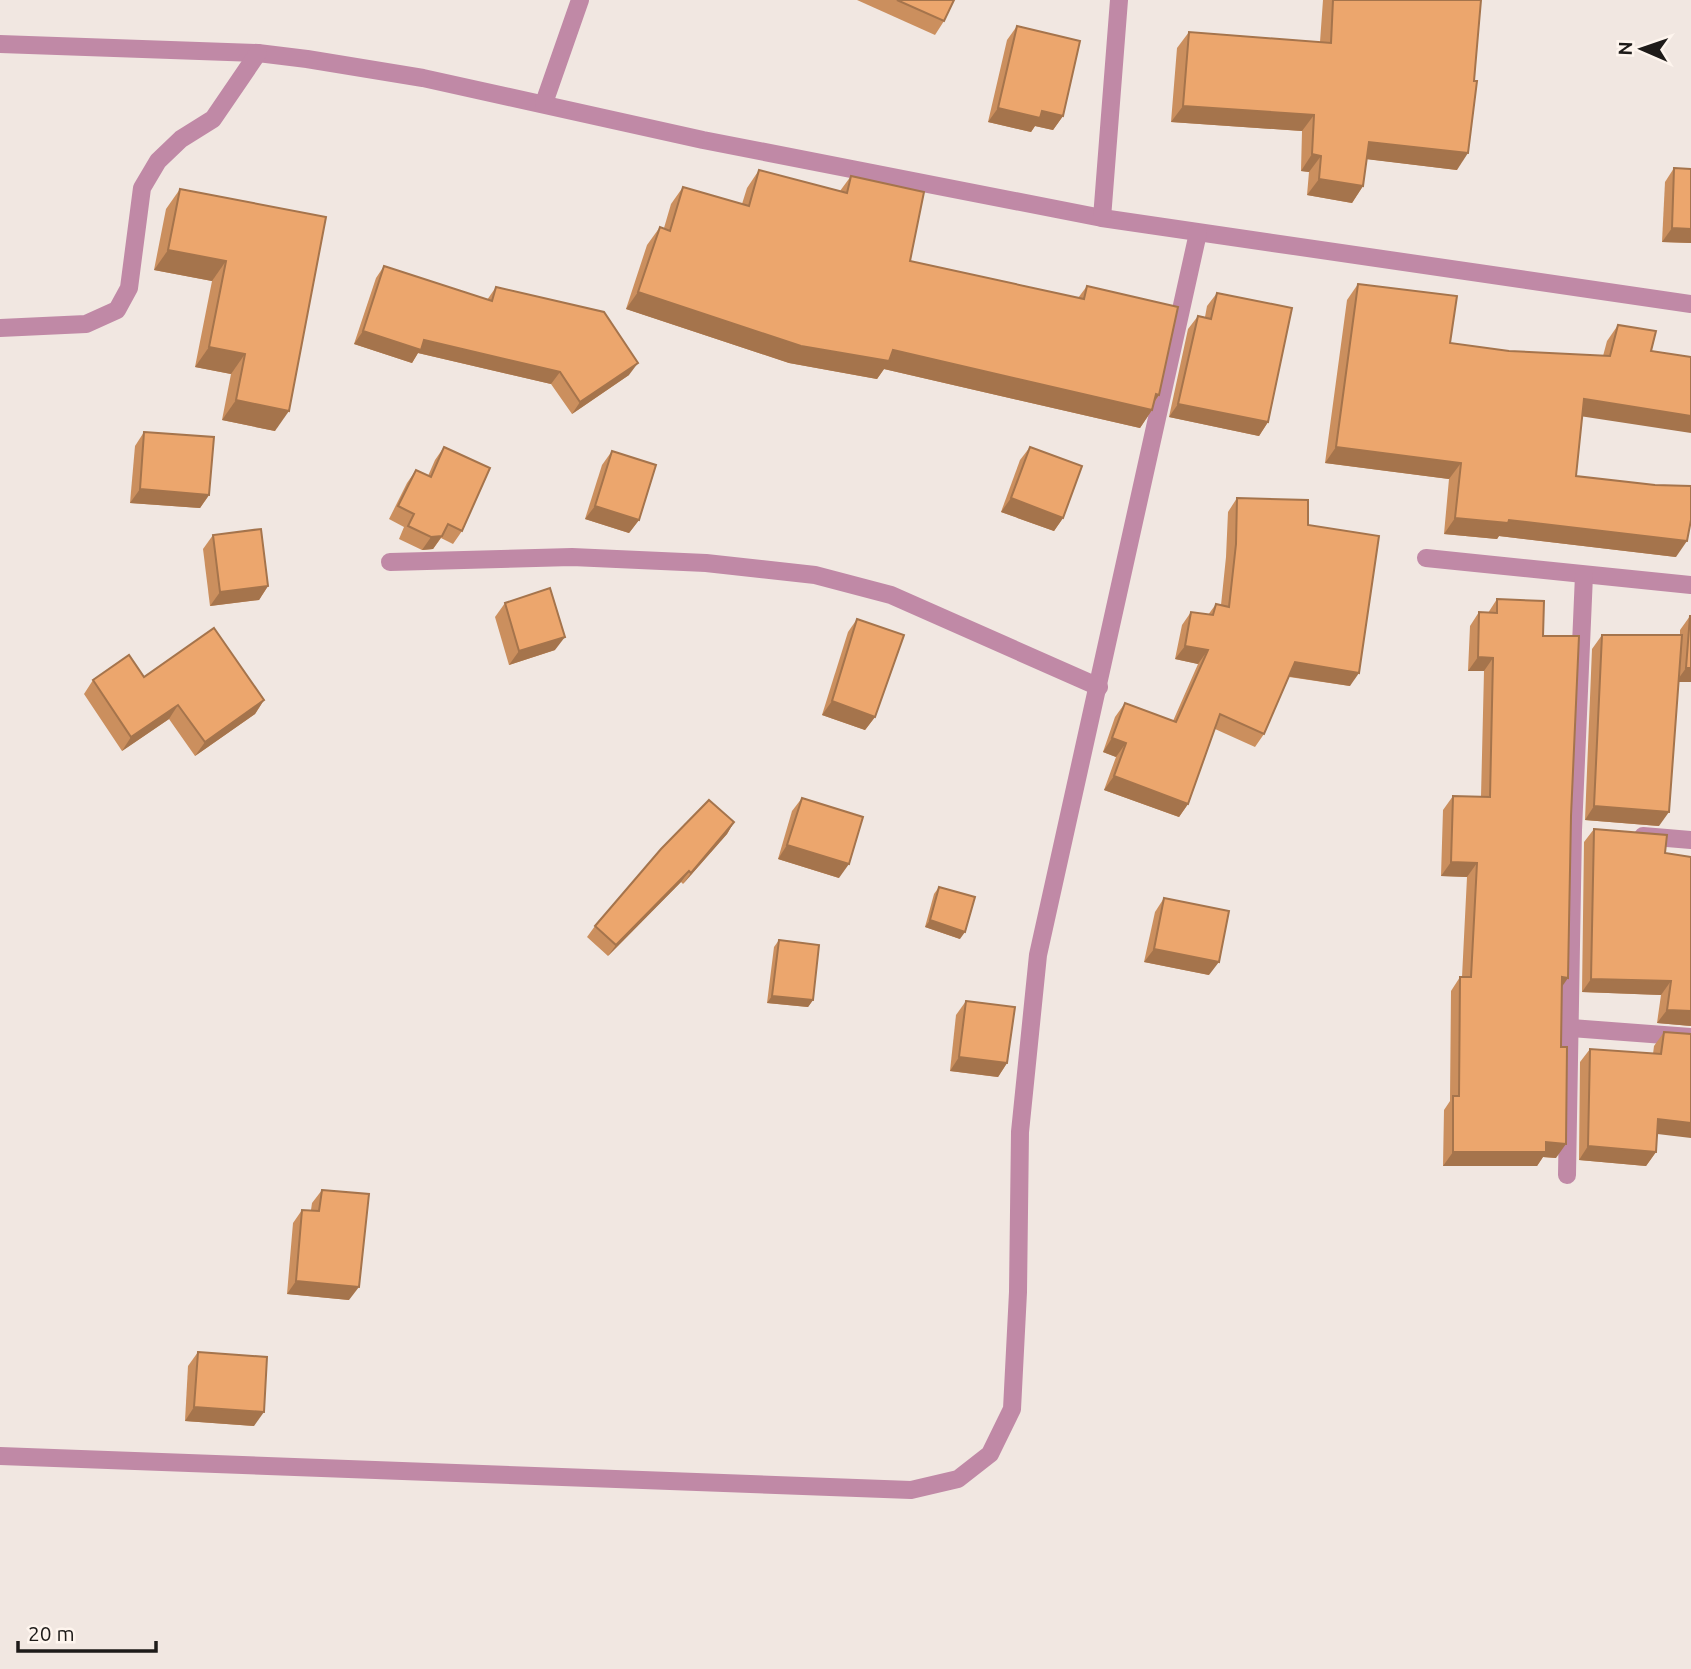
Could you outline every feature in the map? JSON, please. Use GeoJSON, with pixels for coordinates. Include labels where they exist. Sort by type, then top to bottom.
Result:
{"type":"FeatureCollection","features":[{"type":"Feature","properties":{"kind":"street"},"geometry":{"type":"LineString","coordinates":[[544,103],[580,0]]}},
{"type":"Feature","properties":{"kind":"street"},"geometry":{"type":"LineString","coordinates":[[1102,218],[1119,0]]}},
{"type":"Feature","properties":{"kind":"street"},"geometry":{"type":"LineString","coordinates":[[0,44],[258,53],[423,78],[703,140],[1102,218],[1691,304]]}},
{"type":"Feature","properties":{"kind":"street"},"geometry":{"type":"LineString","coordinates":[[0,328],[86,324],[117,310],[128,288],[142,188],[166,153],[181,139],[213,119],[258,53]]}},
{"type":"Feature","properties":{"kind":"street"},"geometry":{"type":"LineString","coordinates":[[0,1456],[911,1490],[958,1479],[990,1454],[1012,1409],[1018,1292],[1020,1132],[1038,956],[1198,233]]}},
{"type":"Feature","properties":{"kind":"street"},"geometry":{"type":"LineString","coordinates":[[390,562],[572,557],[706,563],[815,575],[891,595],[1099,687]]}},
{"type":"Feature","properties":{"kind":"street"},"geometry":{"type":"LineString","coordinates":[[1426,558],[1691,585]]}},
{"type":"Feature","properties":{"kind":"street"},"geometry":{"type":"LineString","coordinates":[[1567,1175],[1579,831],[1584,575]]}},
{"type":"Feature","properties":{"kind":"street"},"geometry":{"type":"LineString","coordinates":[[1625,834],[1691,840]]}},
{"type":"Feature","properties":{"kind":"street"},"geometry":{"type":"LineString","coordinates":[[1571,1028],[1691,1037]]}},
{"type":"Feature","properties":{"kind":"building"},"geometry":{"type":"Polygon","coordinates":[[[897,0],[954,0],[944,21],[897,0]]]}},
{"type":"Feature","properties":{"kind":"building"},"geometry":{"type":"Polygon","coordinates":[[[1333,0],[1481,0],[1474,81],[1477,81],[1468,153],[1369,142],[1363,186],[1319,179],[1321,156],[1312,154],[1314,115],[1183,106],[1189,32],[1331,43],[1333,0]]]}},
{"type":"Feature","properties":{"kind":"building"},"geometry":{"type":"Polygon","coordinates":[[[1017,26],[1080,41],[1063,116],[1042,111],[1040,118],[998,108],[1017,26]]]}},
{"type":"Feature","properties":{"kind":"building"},"geometry":{"type":"Polygon","coordinates":[[[1674,168],[1691,169],[1691,229],[1672,228],[1674,168]]]}},
{"type":"Feature","properties":{"kind":"building"},"geometry":{"type":"Polygon","coordinates":[[[759,170],[847,193],[851,176],[924,192],[910,261],[1084,299],[1087,286],[1178,307],[1159,395],[1156,394],[1152,410],[893,350],[889,361],[801,346],[638,292],[660,227],[670,231],[683,187],[749,206],[759,170]]]}},
{"type":"Feature","properties":{"kind":"building"},"geometry":{"type":"Polygon","coordinates":[[[180,189],[326,217],[289,411],[236,400],[245,354],[209,347],[226,261],[168,250],[180,189]]]}},
{"type":"Feature","properties":{"kind":"building"},"geometry":{"type":"Polygon","coordinates":[[[384,266],[492,301],[496,287],[604,312],[638,363],[580,402],[560,372],[424,340],[421,350],[363,331],[384,266]]]}},
{"type":"Feature","properties":{"kind":"building"},"geometry":{"type":"Polygon","coordinates":[[[1358,284],[1457,296],[1450,343],[1509,351],[1610,356],[1618,325],[1656,331],[1651,351],[1691,357],[1691,416],[1584,399],[1576,476],[1655,485],[1691,486],[1691,520],[1687,541],[1509,520],[1508,523],[1455,518],[1461,463],[1336,447],[1358,284]]]}},
{"type":"Feature","properties":{"kind":"building"},"geometry":{"type":"Polygon","coordinates":[[[1217,293],[1292,308],[1268,422],[1178,404],[1198,316],[1211,319],[1217,293]]]}},
{"type":"Feature","properties":{"kind":"building"},"geometry":{"type":"Polygon","coordinates":[[[144,432],[214,437],[209,495],[140,489],[144,432]]]}},
{"type":"Feature","properties":{"kind":"building"},"geometry":{"type":"Polygon","coordinates":[[[444,447],[490,468],[462,531],[448,524],[442,536],[431,537],[408,526],[414,514],[398,506],[416,470],[431,477],[444,447]]]}},
{"type":"Feature","properties":{"kind":"building"},"geometry":{"type":"Polygon","coordinates":[[[1030,447],[1082,466],[1063,518],[1011,498],[1030,447]]]}},
{"type":"Feature","properties":{"kind":"building"},"geometry":{"type":"Polygon","coordinates":[[[612,451],[656,465],[639,520],[595,506],[612,451]]]}},
{"type":"Feature","properties":{"kind":"building"},"geometry":{"type":"Polygon","coordinates":[[[1237,498],[1308,500],[1308,525],[1379,536],[1359,673],[1295,662],[1264,734],[1220,714],[1188,804],[1114,776],[1126,743],[1112,738],[1125,703],[1176,722],[1208,650],[1185,646],[1191,612],[1213,615],[1216,604],[1229,607],[1236,544],[1237,498]]]}},
{"type":"Feature","properties":{"kind":"building"},"geometry":{"type":"Polygon","coordinates":[[[261,529],[268,586],[220,592],[213,535],[261,529]]]}},
{"type":"Feature","properties":{"kind":"building"},"geometry":{"type":"Polygon","coordinates":[[[550,588],[565,637],[519,651],[505,603],[550,588]]]}},
{"type":"Feature","properties":{"kind":"building"},"geometry":{"type":"Polygon","coordinates":[[[1497,599],[1544,601],[1543,636],[1579,636],[1571,816],[1568,978],[1562,977],[1561,1047],[1567,1047],[1566,1144],[1546,1142],[1546,1152],[1453,1152],[1453,1096],[1459,1096],[1460,977],[1471,977],[1477,863],[1451,862],[1453,796],[1490,797],[1493,658],[1478,657],[1479,612],[1497,613],[1497,599]]]}},
{"type":"Feature","properties":{"kind":"building"},"geometry":{"type":"Polygon","coordinates":[[[1690,616],[1691,668],[1686,668],[1690,616]]]}},
{"type":"Feature","properties":{"kind":"building"},"geometry":{"type":"Polygon","coordinates":[[[857,619],[904,635],[875,717],[832,701],[857,619]]]}},
{"type":"Feature","properties":{"kind":"building"},"geometry":{"type":"Polygon","coordinates":[[[214,628],[264,700],[205,742],[178,705],[131,737],[93,680],[129,655],[144,677],[214,628]]]}},
{"type":"Feature","properties":{"kind":"building"},"geometry":{"type":"Polygon","coordinates":[[[1602,635],[1682,635],[1669,812],[1594,806],[1602,635]]]}},
{"type":"Feature","properties":{"kind":"building"},"geometry":{"type":"Polygon","coordinates":[[[802,798],[863,817],[849,864],[787,845],[802,798]]]}},
{"type":"Feature","properties":{"kind":"building"},"geometry":{"type":"Polygon","coordinates":[[[709,800],[734,822],[691,873],[689,871],[616,945],[595,926],[661,849],[709,800]]]}},
{"type":"Feature","properties":{"kind":"building"},"geometry":{"type":"Polygon","coordinates":[[[1594,829],[1667,835],[1665,853],[1691,857],[1691,1011],[1667,1010],[1671,981],[1591,979],[1594,829]]]}},
{"type":"Feature","properties":{"kind":"building"},"geometry":{"type":"Polygon","coordinates":[[[939,887],[975,897],[965,932],[930,920],[939,887]]]}},
{"type":"Feature","properties":{"kind":"building"},"geometry":{"type":"Polygon","coordinates":[[[1164,898],[1229,911],[1219,962],[1154,949],[1164,898]]]}},
{"type":"Feature","properties":{"kind":"building"},"geometry":{"type":"Polygon","coordinates":[[[779,940],[819,945],[813,1000],[772,996],[779,940]]]}},
{"type":"Feature","properties":{"kind":"building"},"geometry":{"type":"Polygon","coordinates":[[[966,1001],[1015,1007],[1007,1063],[959,1057],[966,1001]]]}},
{"type":"Feature","properties":{"kind":"building"},"geometry":{"type":"Polygon","coordinates":[[[1664,1032],[1691,1034],[1691,1123],[1658,1119],[1656,1152],[1588,1146],[1590,1049],[1661,1054],[1664,1032]]]}},
{"type":"Feature","properties":{"kind":"building"},"geometry":{"type":"Polygon","coordinates":[[[322,1190],[369,1194],[359,1287],[296,1281],[302,1210],[319,1211],[322,1190]]]}},
{"type":"Feature","properties":{"kind":"building"},"geometry":{"type":"Polygon","coordinates":[[[198,1352],[267,1357],[264,1412],[194,1407],[198,1352]]]}}]}
